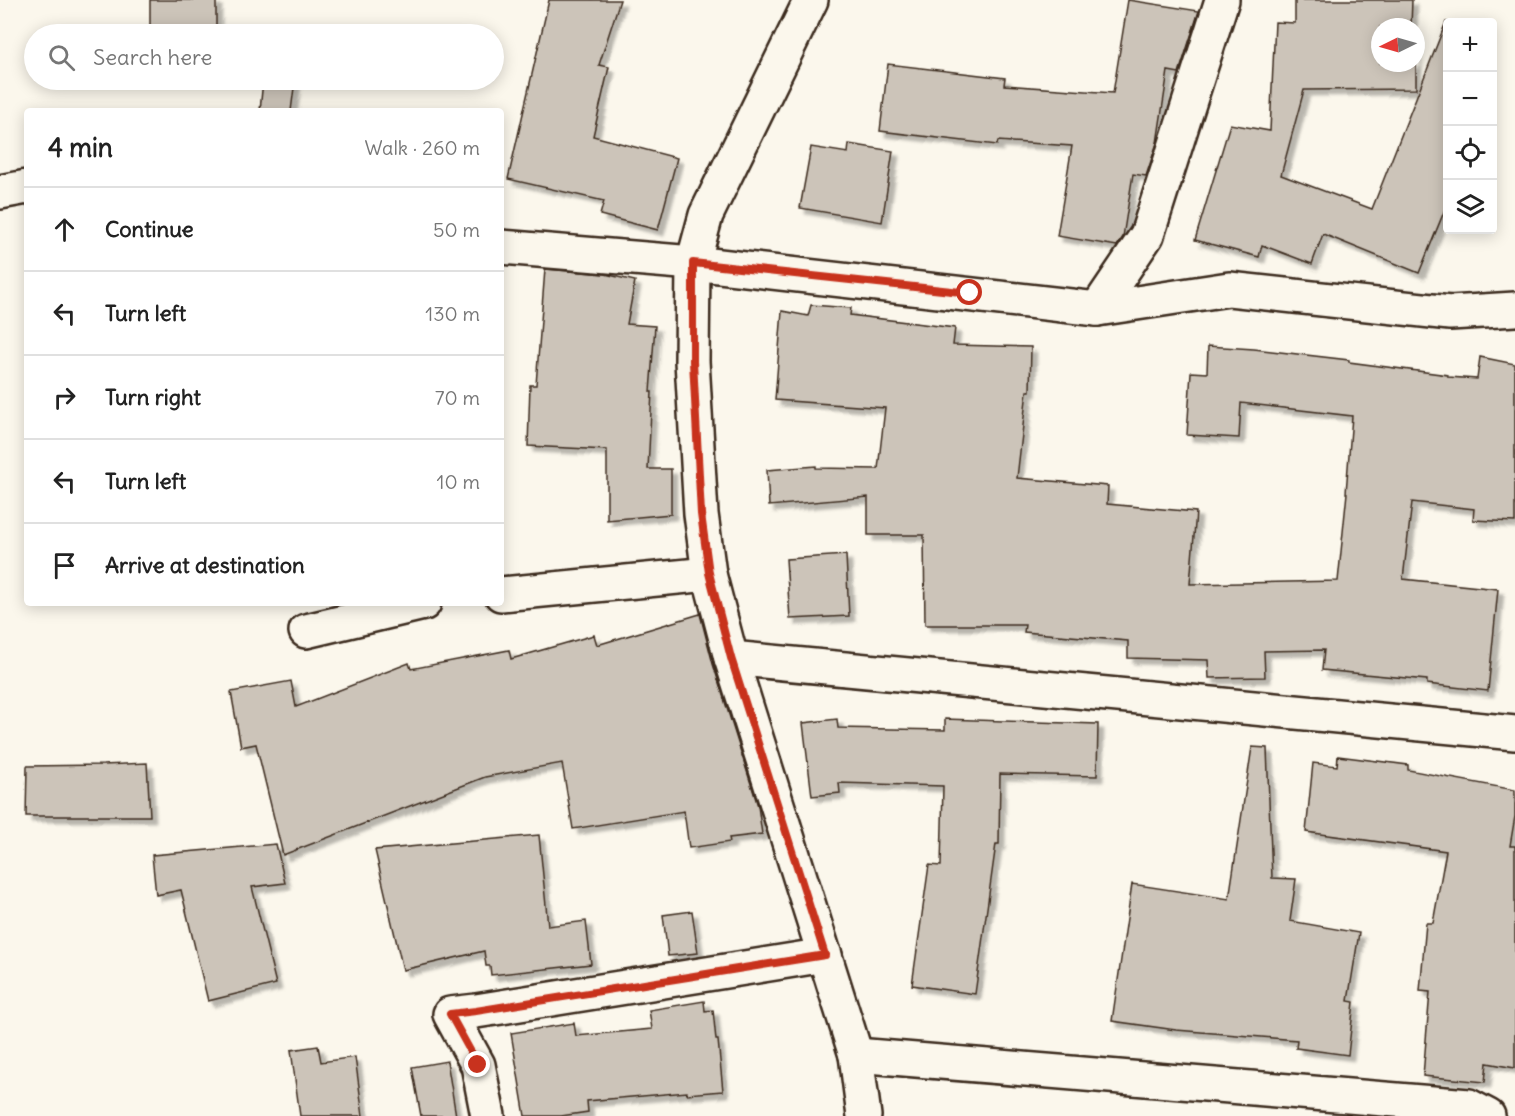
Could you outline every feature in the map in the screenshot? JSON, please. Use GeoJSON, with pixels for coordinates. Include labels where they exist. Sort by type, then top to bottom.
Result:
{"type":"FeatureCollection","features":[{"type":"Feature","properties":{"kind":"street"},"geometry":{"type":"LineString","coordinates":[[811,0],[706,215],[693,263],[694,385],[701,514],[709,573],[731,658],[856,1055],[864,1116]]}},
{"type":"Feature","properties":{"kind":"street"},"geometry":{"type":"LineString","coordinates":[[1097,309],[1147,235],[1222,0]]}},
{"type":"Feature","properties":{"kind":"street"},"geometry":{"type":"LineString","coordinates":[[0,192],[24,188]]}},
{"type":"Feature","properties":{"kind":"street"},"geometry":{"type":"LineString","coordinates":[[504,248],[693,263],[1097,309],[1229,289],[1450,313],[1515,309]]}},
{"type":"Feature","properties":{"kind":"street"},"geometry":{"type":"LineString","coordinates":[[504,594],[709,573]]}},
{"type":"Feature","properties":{"kind":"street"},"geometry":{"type":"LineString","coordinates":[[306,631],[411,606]]}},
{"type":"Feature","properties":{"kind":"street"},"geometry":{"type":"LineString","coordinates":[[731,658],[1515,733]]}},
{"type":"Feature","properties":{"kind":"street"},"geometry":{"type":"LineString","coordinates":[[488,1116],[478,1065],[450,1014],[825,955]]}},
{"type":"Feature","properties":{"kind":"street"},"geometry":{"type":"LineString","coordinates":[[856,1055],[1469,1106],[1488,1116]]}},
{"type":"Feature","properties":{"kind":"building"},"geometry":{"type":"Polygon","coordinates":[[[150,0],[216,0],[216,24],[150,24],[150,0]]]}},
{"type":"Feature","properties":{"kind":"building"},"geometry":{"type":"Polygon","coordinates":[[[549,0],[620,0],[599,65],[609,67],[593,136],[677,158],[658,230],[600,215],[604,201],[508,179],[549,0]]]}},
{"type":"Feature","properties":{"kind":"building"},"geometry":{"type":"Polygon","coordinates":[[[1128,0],[1199,11],[1179,73],[1168,71],[1157,143],[1146,176],[1133,174],[1123,237],[1117,246],[1057,236],[1072,146],[998,141],[997,145],[880,131],[888,64],[1005,78],[1004,85],[1113,93],[1128,0]]]}},
{"type":"Feature","properties":{"kind":"building"},"geometry":{"type":"Polygon","coordinates":[[[1295,0],[1412,0],[1411,18],[1371,18],[1371,72],[1416,72],[1416,89],[1304,90],[1281,175],[1372,209],[1443,30],[1443,214],[1419,273],[1323,234],[1312,264],[1262,245],[1259,257],[1195,240],[1230,124],[1270,131],[1275,22],[1295,23],[1295,0]]]}},
{"type":"Feature","properties":{"kind":"building"},"geometry":{"type":"Polygon","coordinates":[[[262,90],[294,90],[291,108],[260,108],[262,90]]]}},
{"type":"Feature","properties":{"kind":"building"},"geometry":{"type":"Polygon","coordinates":[[[849,144],[893,151],[882,222],[800,208],[811,147],[848,153],[849,144]]]}},
{"type":"Feature","properties":{"kind":"building"},"geometry":{"type":"Polygon","coordinates":[[[545,269],[605,274],[635,281],[627,324],[655,326],[648,469],[671,469],[671,514],[607,520],[607,450],[528,446],[530,385],[536,385],[545,269]]]}},
{"type":"Feature","properties":{"kind":"building"},"geometry":{"type":"Polygon","coordinates":[[[811,305],[851,308],[850,315],[955,328],[953,345],[1031,347],[1030,391],[1027,391],[1017,478],[1108,486],[1107,504],[1196,512],[1190,584],[1338,581],[1347,493],[1352,416],[1241,403],[1239,438],[1187,435],[1191,372],[1207,373],[1208,346],[1349,360],[1349,362],[1448,375],[1448,377],[1477,379],[1480,357],[1515,364],[1515,522],[1473,520],[1474,509],[1412,502],[1403,579],[1498,589],[1488,691],[1427,684],[1427,680],[1322,670],[1324,650],[1264,651],[1265,677],[1209,678],[1208,660],[1128,658],[1128,641],[1024,632],[1025,625],[925,625],[924,535],[868,535],[868,497],[769,506],[767,470],[816,466],[816,468],[878,469],[885,408],[775,400],[782,311],[808,316],[811,305]]]}},
{"type":"Feature","properties":{"kind":"building"},"geometry":{"type":"Polygon","coordinates":[[[846,555],[849,616],[790,619],[786,559],[846,555]]]}},
{"type":"Feature","properties":{"kind":"building"},"geometry":{"type":"Polygon","coordinates":[[[700,614],[713,664],[758,806],[762,834],[729,838],[730,842],[689,848],[684,811],[573,829],[562,763],[485,777],[283,855],[256,744],[241,747],[231,692],[291,681],[296,707],[409,663],[411,669],[509,650],[511,659],[594,635],[597,645],[700,614]]]}},
{"type":"Feature","properties":{"kind":"building"},"geometry":{"type":"Polygon","coordinates":[[[837,719],[838,728],[945,730],[945,719],[1098,724],[1097,776],[1000,774],[999,844],[996,844],[975,994],[912,985],[929,865],[941,866],[943,786],[839,783],[840,793],[812,796],[803,723],[837,719]]]}},
{"type":"Feature","properties":{"kind":"building"},"geometry":{"type":"Polygon","coordinates":[[[1252,747],[1267,748],[1272,878],[1296,879],[1290,921],[1359,933],[1348,1001],[1354,1002],[1348,1055],[1296,1048],[1297,1040],[1176,1030],[1112,1021],[1132,884],[1229,899],[1252,747]]]}},
{"type":"Feature","properties":{"kind":"building"},"geometry":{"type":"Polygon","coordinates":[[[1338,756],[1408,765],[1408,770],[1515,790],[1515,816],[1510,846],[1515,846],[1515,1068],[1487,1063],[1485,1082],[1423,1076],[1430,992],[1420,991],[1426,923],[1433,923],[1446,851],[1306,832],[1313,763],[1337,766],[1338,756]]]}},
{"type":"Feature","properties":{"kind":"building"},"geometry":{"type":"Polygon","coordinates":[[[147,763],[150,816],[26,816],[27,766],[147,763]]]}},
{"type":"Feature","properties":{"kind":"building"},"geometry":{"type":"Polygon","coordinates":[[[539,835],[548,926],[586,921],[591,964],[491,975],[490,966],[486,966],[484,951],[403,970],[375,850],[539,835]]]}},
{"type":"Feature","properties":{"kind":"building"},"geometry":{"type":"Polygon","coordinates":[[[276,844],[285,883],[252,887],[276,984],[208,1001],[181,890],[156,895],[152,855],[276,844]]]}},
{"type":"Feature","properties":{"kind":"building"},"geometry":{"type":"Polygon","coordinates":[[[692,911],[698,953],[668,956],[663,915],[692,911]]]}},
{"type":"Feature","properties":{"kind":"building"},"geometry":{"type":"Polygon","coordinates":[[[704,1001],[705,1011],[713,1010],[723,1091],[587,1101],[588,1112],[561,1116],[525,1116],[511,1033],[574,1023],[576,1036],[652,1029],[649,1010],[704,1001]]]}},
{"type":"Feature","properties":{"kind":"building"},"geometry":{"type":"Polygon","coordinates":[[[318,1046],[321,1062],[355,1057],[363,1116],[300,1116],[291,1050],[318,1046]]]}},
{"type":"Feature","properties":{"kind":"building"},"geometry":{"type":"Polygon","coordinates":[[[447,1061],[456,1116],[421,1116],[412,1067],[447,1061]]]}},
{"type":"Feature","properties":{"kind":"route"},"geometry":{"type":"LineString","coordinates":[[478,1065],[450,1014],[825,955],[731,658],[709,573],[701,514],[693,361],[693,263],[970,293]]}}]}
